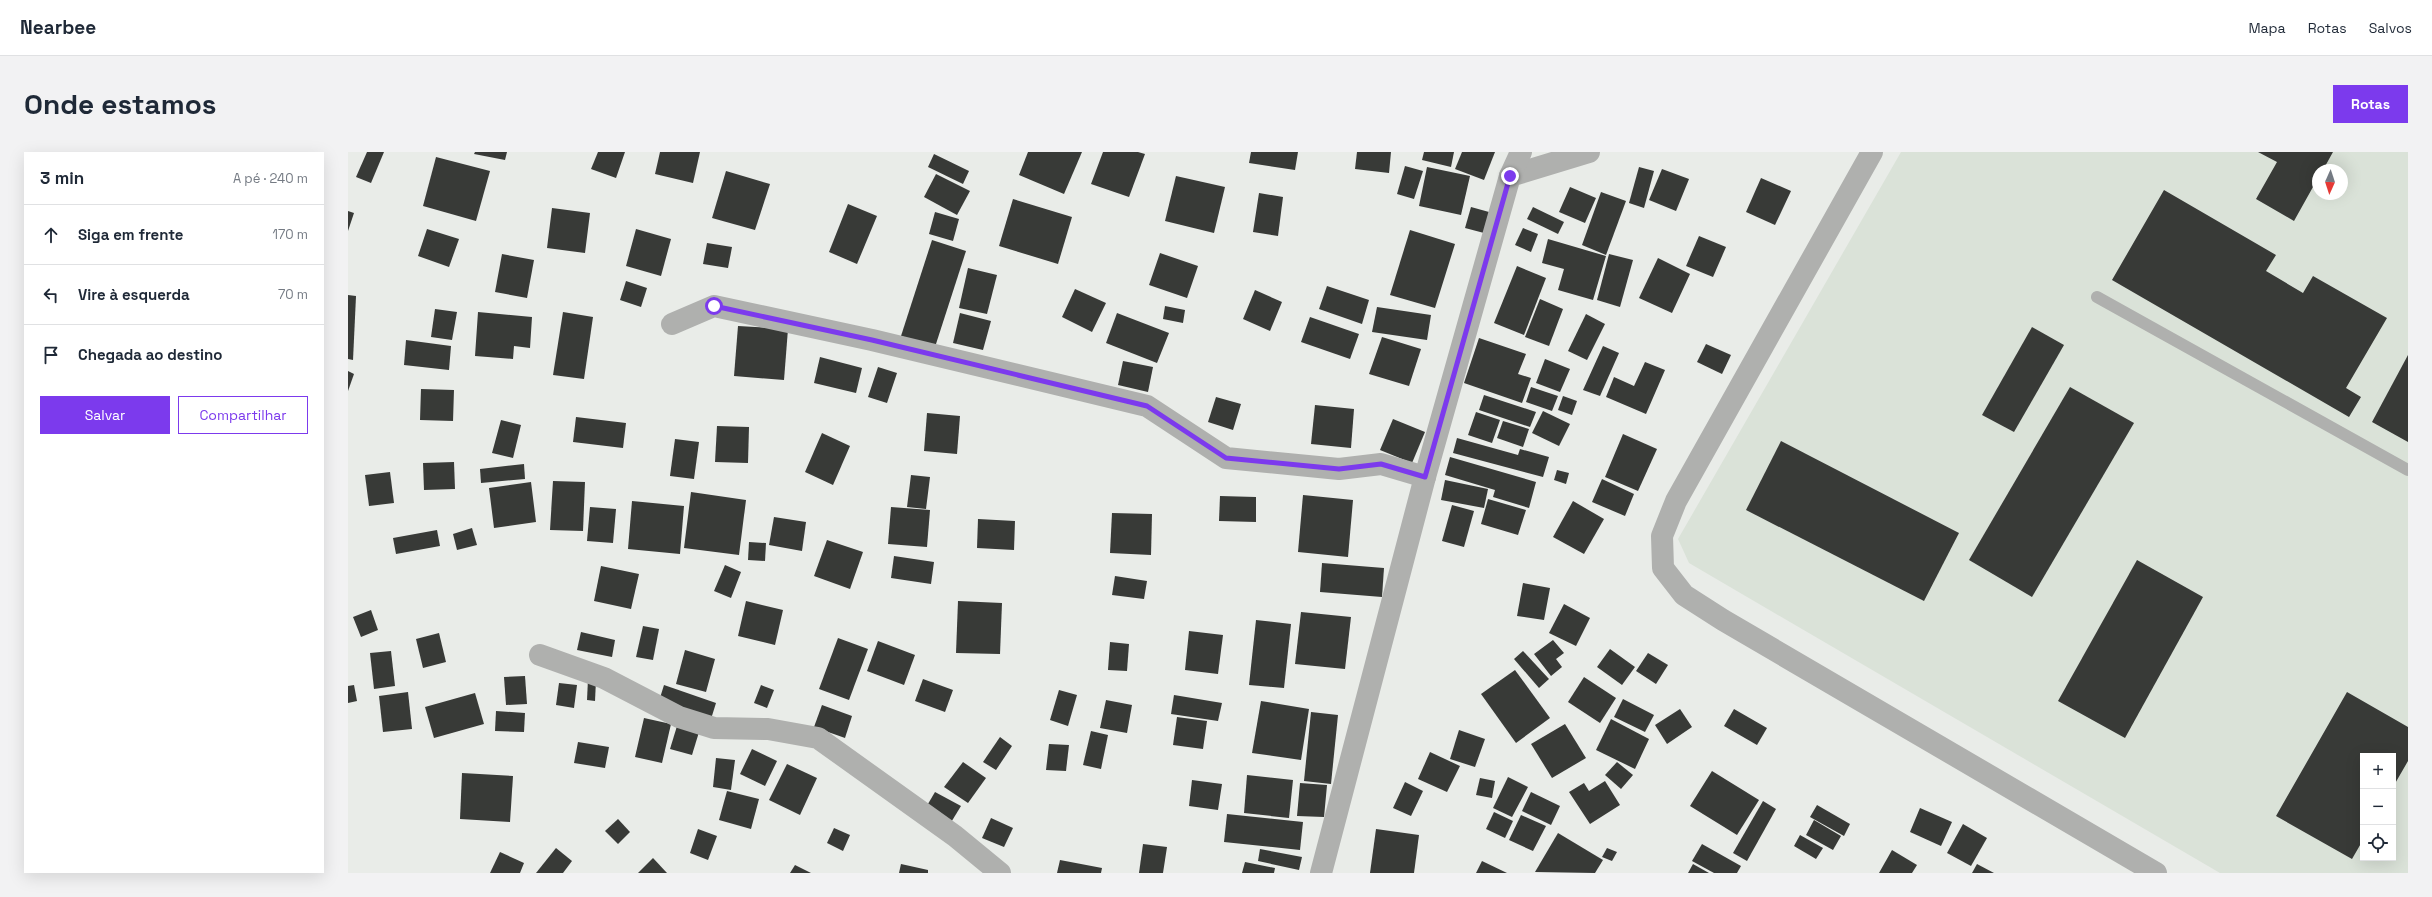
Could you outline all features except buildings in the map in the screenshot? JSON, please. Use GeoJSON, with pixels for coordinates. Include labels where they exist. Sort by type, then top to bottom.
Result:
{"type":"FeatureCollection","features":[{"type":"Feature","properties":{"kind":"street"},"geometry":{"type":"LineString","coordinates":[[1321,873],[1425,477],[1510,176],[1521,152]]}},
{"type":"Feature","properties":{"kind":"street"},"geometry":{"type":"LineString","coordinates":[[1510,176],[1589,152]]}},
{"type":"Feature","properties":{"kind":"street"},"geometry":{"type":"LineString","coordinates":[[1867,153],[1676,501],[1662,536],[1663,568],[1684,595],[1723,620],[2156,873]]}},
{"type":"Feature","properties":{"kind":"street"},"geometry":{"type":"LineString","coordinates":[[672,324],[714,306],[872,340],[1147,406],[1226,458],[1339,469],[1381,464],[1425,477]]}},
{"type":"Feature","properties":{"kind":"street"},"geometry":{"type":"LineString","coordinates":[[540,655],[604,678],[679,717],[714,728],[768,729],[818,738],[949,832],[1000,873]]}},
{"type":"Feature","properties":{"kind":"lane"},"geometry":{"type":"LineString","coordinates":[[2097,297],[2408,470]]}},
{"type":"Feature","properties":{"kind":"shaded area"},"geometry":{"type":"Polygon","coordinates":[[[1901,152],[2408,152],[2408,873],[2220,873],[1689,563],[1678,539],[1901,152]]]}},
{"type":"Feature","properties":{"kind":"route"},"geometry":{"type":"LineString","coordinates":[[714,306],[872,340],[978,367],[1147,406],[1226,458],[1339,469],[1381,464],[1425,477],[1510,176]]}}]}
